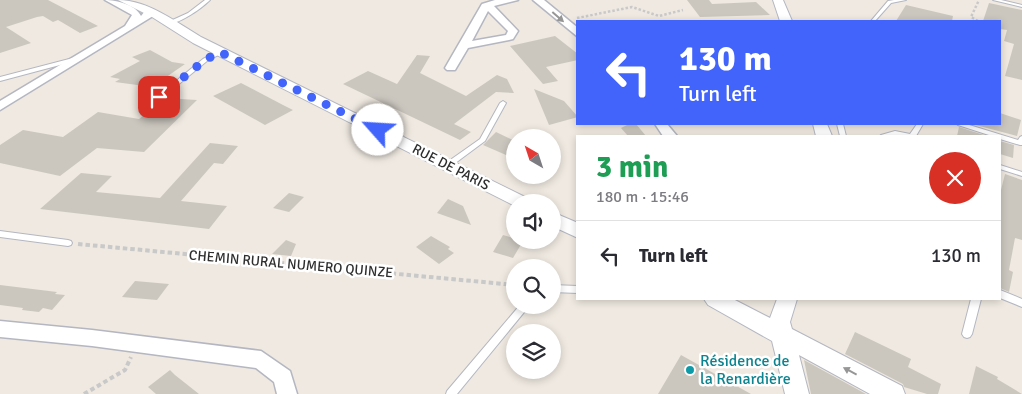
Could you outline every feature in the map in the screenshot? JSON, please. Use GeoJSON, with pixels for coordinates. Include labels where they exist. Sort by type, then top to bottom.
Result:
{"type":"FeatureCollection","features":[{"type":"Feature","properties":{"kind":"street"},"geometry":{"type":"LineString","coordinates":[[0,106],[146,17],[110,0]]}},
{"type":"Feature","properties":{"kind":"street","name":"RUE DE PARIS"},"geometry":{"type":"LineString","coordinates":[[123,0],[143,14],[168,23],[220,52],[506,194]]}},
{"type":"Feature","properties":{"kind":"street"},"geometry":{"type":"LineString","coordinates":[[487,4],[513,0]]}},
{"type":"Feature","properties":{"kind":"street"},"geometry":{"type":"LineString","coordinates":[[538,0],[576,32]]}},
{"type":"Feature","properties":{"kind":"street"},"geometry":{"type":"LineString","coordinates":[[778,0],[786,20]]}},
{"type":"Feature","properties":{"kind":"street"},"geometry":{"type":"LineString","coordinates":[[464,46],[509,37],[513,30],[487,4]]}},
{"type":"Feature","properties":{"kind":"street"},"geometry":{"type":"LineString","coordinates":[[451,68],[487,4]]}},
{"type":"Feature","properties":{"kind":"street"},"geometry":{"type":"LineString","coordinates":[[561,222],[576,230]]}},
{"type":"Feature","properties":{"kind":"street"},"geometry":{"type":"LineString","coordinates":[[717,300],[893,394]]}},
{"type":"Feature","properties":{"kind":"street"},"geometry":{"type":"LineString","coordinates":[[787,300],[779,322],[793,340],[797,394]]}},
{"type":"Feature","properties":{"kind":"street"},"geometry":{"type":"LineString","coordinates":[[0,329],[261,360],[283,376],[287,394]]}},
{"type":"Feature","properties":{"kind":"lane"},"geometry":{"type":"LineString","coordinates":[[168,23],[190,14],[208,0]]}},
{"type":"Feature","properties":{"kind":"lane"},"geometry":{"type":"LineString","coordinates":[[778,0],[785,0]]}},
{"type":"Feature","properties":{"kind":"lane"},"geometry":{"type":"LineString","coordinates":[[874,20],[890,2],[904,0]]}},
{"type":"Feature","properties":{"kind":"lane"},"geometry":{"type":"LineString","coordinates":[[995,0],[1022,6]]}},
{"type":"Feature","properties":{"kind":"lane"},"geometry":{"type":"LineString","coordinates":[[144,110],[205,60],[220,52]]}},
{"type":"Feature","properties":{"kind":"lane"},"geometry":{"type":"LineString","coordinates":[[0,79],[75,59]]}},
{"type":"Feature","properties":{"kind":"lane"},"geometry":{"type":"LineString","coordinates":[[448,165],[483,140],[503,103]]}},
{"type":"Feature","properties":{"kind":"lane"},"geometry":{"type":"LineString","coordinates":[[963,125],[993,135]]}},
{"type":"Feature","properties":{"kind":"lane"},"geometry":{"type":"LineString","coordinates":[[887,135],[895,133],[907,135]]}},
{"type":"Feature","properties":{"kind":"lane"},"geometry":{"type":"LineString","coordinates":[[1001,138],[1020,143],[1022,138]]}},
{"type":"Feature","properties":{"kind":"lane"},"geometry":{"type":"LineString","coordinates":[[1001,167],[1022,174]]}},
{"type":"Feature","properties":{"kind":"lane"},"geometry":{"type":"LineString","coordinates":[[0,234],[68,243]]}},
{"type":"Feature","properties":{"kind":"lane"},"geometry":{"type":"LineString","coordinates":[[561,289],[576,290]]}},
{"type":"Feature","properties":{"kind":"lane"},"geometry":{"type":"LineString","coordinates":[[1001,294],[1022,303]]}},
{"type":"Feature","properties":{"kind":"lane"},"geometry":{"type":"LineString","coordinates":[[967,334],[976,300]]}},
{"type":"Feature","properties":{"kind":"lane"},"geometry":{"type":"LineString","coordinates":[[451,394],[518,314]]}},
{"type":"Feature","properties":{"kind":"path"},"geometry":{"type":"LineString","coordinates":[[976,20],[970,17],[979,0]]}},
{"type":"Feature","properties":{"kind":"path"},"geometry":{"type":"LineString","coordinates":[[562,20],[632,7],[659,16],[683,10]]}},
{"type":"Feature","properties":{"kind":"path","name":"CHEMIN RURAL NUMERO QUINZE"},"geometry":{"type":"LineString","coordinates":[[68,243],[506,284]]}},
{"type":"Feature","properties":{"kind":"path"},"geometry":{"type":"LineString","coordinates":[[84,394],[126,370],[137,344]]}},
{"type":"Feature","properties":{"kind":"building"},"geometry":{"type":"Polygon","coordinates":[[[0,0],[48,0],[98,26],[80,33],[58,20],[53,22],[43,16],[37,17],[6,27],[31,43],[0,53],[0,0]]]}},
{"type":"Feature","properties":{"kind":"building"},"geometry":{"type":"Polygon","coordinates":[[[687,0],[709,0],[712,4],[756,2],[770,15],[700,17],[687,0]]]}},
{"type":"Feature","properties":{"kind":"building"},"geometry":{"type":"Polygon","coordinates":[[[989,3],[1022,10],[1022,80],[1005,76],[1014,44],[1004,41],[1007,30],[1001,29],[1001,20],[983,20],[989,3]]]}},
{"type":"Feature","properties":{"kind":"building"},"geometry":{"type":"Polygon","coordinates":[[[906,5],[953,16],[952,20],[897,20],[906,5]]]}},
{"type":"Feature","properties":{"kind":"building"},"geometry":{"type":"Polygon","coordinates":[[[555,36],[576,52],[576,60],[546,67],[558,81],[543,84],[510,46],[555,36]]]}},
{"type":"Feature","properties":{"kind":"building"},"geometry":{"type":"Polygon","coordinates":[[[150,50],[172,62],[185,64],[152,87],[115,82],[120,79],[110,77],[140,61],[132,57],[150,50]]]}},
{"type":"Feature","properties":{"kind":"building"},"geometry":{"type":"Polygon","coordinates":[[[417,55],[430,56],[420,73],[466,96],[497,75],[507,79],[514,93],[496,92],[454,124],[471,132],[460,140],[343,84],[368,71],[397,84],[417,55]]]}},
{"type":"Feature","properties":{"kind":"building"},"geometry":{"type":"Polygon","coordinates":[[[241,83],[293,110],[265,125],[213,96],[241,83]]]}},
{"type":"Feature","properties":{"kind":"building"},"geometry":{"type":"Polygon","coordinates":[[[534,89],[564,101],[576,115],[576,118],[549,125],[534,89]]]}},
{"type":"Feature","properties":{"kind":"building"},"geometry":{"type":"Polygon","coordinates":[[[165,98],[197,100],[144,152],[97,148],[60,176],[0,163],[0,145],[23,130],[63,137],[98,112],[139,119],[165,98]]]}},
{"type":"Feature","properties":{"kind":"building"},"geometry":{"type":"Polygon","coordinates":[[[1001,113],[1021,120],[1017,136],[976,125],[1001,125],[1001,113]]]}},
{"type":"Feature","properties":{"kind":"building"},"geometry":{"type":"Polygon","coordinates":[[[627,125],[637,125],[645,135],[627,135],[621,128],[627,125]]]}},
{"type":"Feature","properties":{"kind":"building"},"geometry":{"type":"Polygon","coordinates":[[[959,127],[984,135],[957,135],[959,127]]]}},
{"type":"Feature","properties":{"kind":"building"},"geometry":{"type":"Polygon","coordinates":[[[496,132],[506,137],[506,155],[483,145],[496,132]]]}},
{"type":"Feature","properties":{"kind":"building"},"geometry":{"type":"Polygon","coordinates":[[[1001,141],[1014,145],[1013,158],[1001,154],[1001,141]]]}},
{"type":"Feature","properties":{"kind":"building"},"geometry":{"type":"Polygon","coordinates":[[[210,143],[238,146],[223,164],[214,163],[181,201],[227,206],[209,229],[40,209],[81,173],[112,176],[96,192],[160,198],[210,143]]]}},
{"type":"Feature","properties":{"kind":"building"},"geometry":{"type":"Polygon","coordinates":[[[1005,174],[1022,180],[1022,240],[1015,238],[1009,270],[1013,272],[1009,292],[1001,288],[1001,190],[1005,174]]]}},
{"type":"Feature","properties":{"kind":"building"},"geometry":{"type":"Polygon","coordinates":[[[289,193],[304,197],[289,212],[273,208],[289,193]]]}},
{"type":"Feature","properties":{"kind":"building"},"geometry":{"type":"Polygon","coordinates":[[[448,199],[463,206],[471,225],[437,213],[448,199]]]}},
{"type":"Feature","properties":{"kind":"building"},"geometry":{"type":"Polygon","coordinates":[[[503,235],[506,236],[506,249],[518,249],[513,258],[493,252],[503,235]]]}},
{"type":"Feature","properties":{"kind":"building"},"geometry":{"type":"Polygon","coordinates":[[[431,236],[450,247],[448,249],[454,253],[439,264],[416,247],[431,236]]]}},
{"type":"Feature","properties":{"kind":"building"},"geometry":{"type":"Polygon","coordinates":[[[286,240],[296,244],[291,256],[272,254],[286,240]]]}},
{"type":"Feature","properties":{"kind":"building"},"geometry":{"type":"Polygon","coordinates":[[[135,281],[169,284],[157,300],[122,297],[135,281]]]}},
{"type":"Feature","properties":{"kind":"building"},"geometry":{"type":"Polygon","coordinates":[[[0,285],[57,292],[55,294],[65,295],[52,310],[43,308],[39,312],[22,310],[23,308],[0,305],[0,285]]]}},
{"type":"Feature","properties":{"kind":"building"},"geometry":{"type":"Polygon","coordinates":[[[855,332],[911,359],[908,367],[941,384],[938,394],[927,394],[904,387],[903,384],[845,354],[855,332]]]}},
{"type":"Feature","properties":{"kind":"building","name":"Résidence de la Renardière"},"geometry":{"type":"Polygon","coordinates":[[[681,355],[751,394],[658,394],[681,355]]]}},
{"type":"Feature","properties":{"kind":"building"},"geometry":{"type":"Polygon","coordinates":[[[804,360],[866,394],[811,394],[804,360]]]}},
{"type":"Feature","properties":{"kind":"building"},"geometry":{"type":"Polygon","coordinates":[[[976,366],[998,377],[997,379],[1022,394],[969,394],[976,366]]]}},
{"type":"Feature","properties":{"kind":"building"},"geometry":{"type":"Polygon","coordinates":[[[170,370],[199,394],[156,394],[148,387],[170,370]]]}},
{"type":"Feature","properties":{"kind":"place","name":"Résidence de la Renardière"},"geometry":{"type":"Point","coordinates":[690,370]}},
{"type":"Feature","properties":{"kind":"route"},"geometry":{"type":"LineString","coordinates":[[159,97],[205,60],[220,52],[378,130]]}}]}
